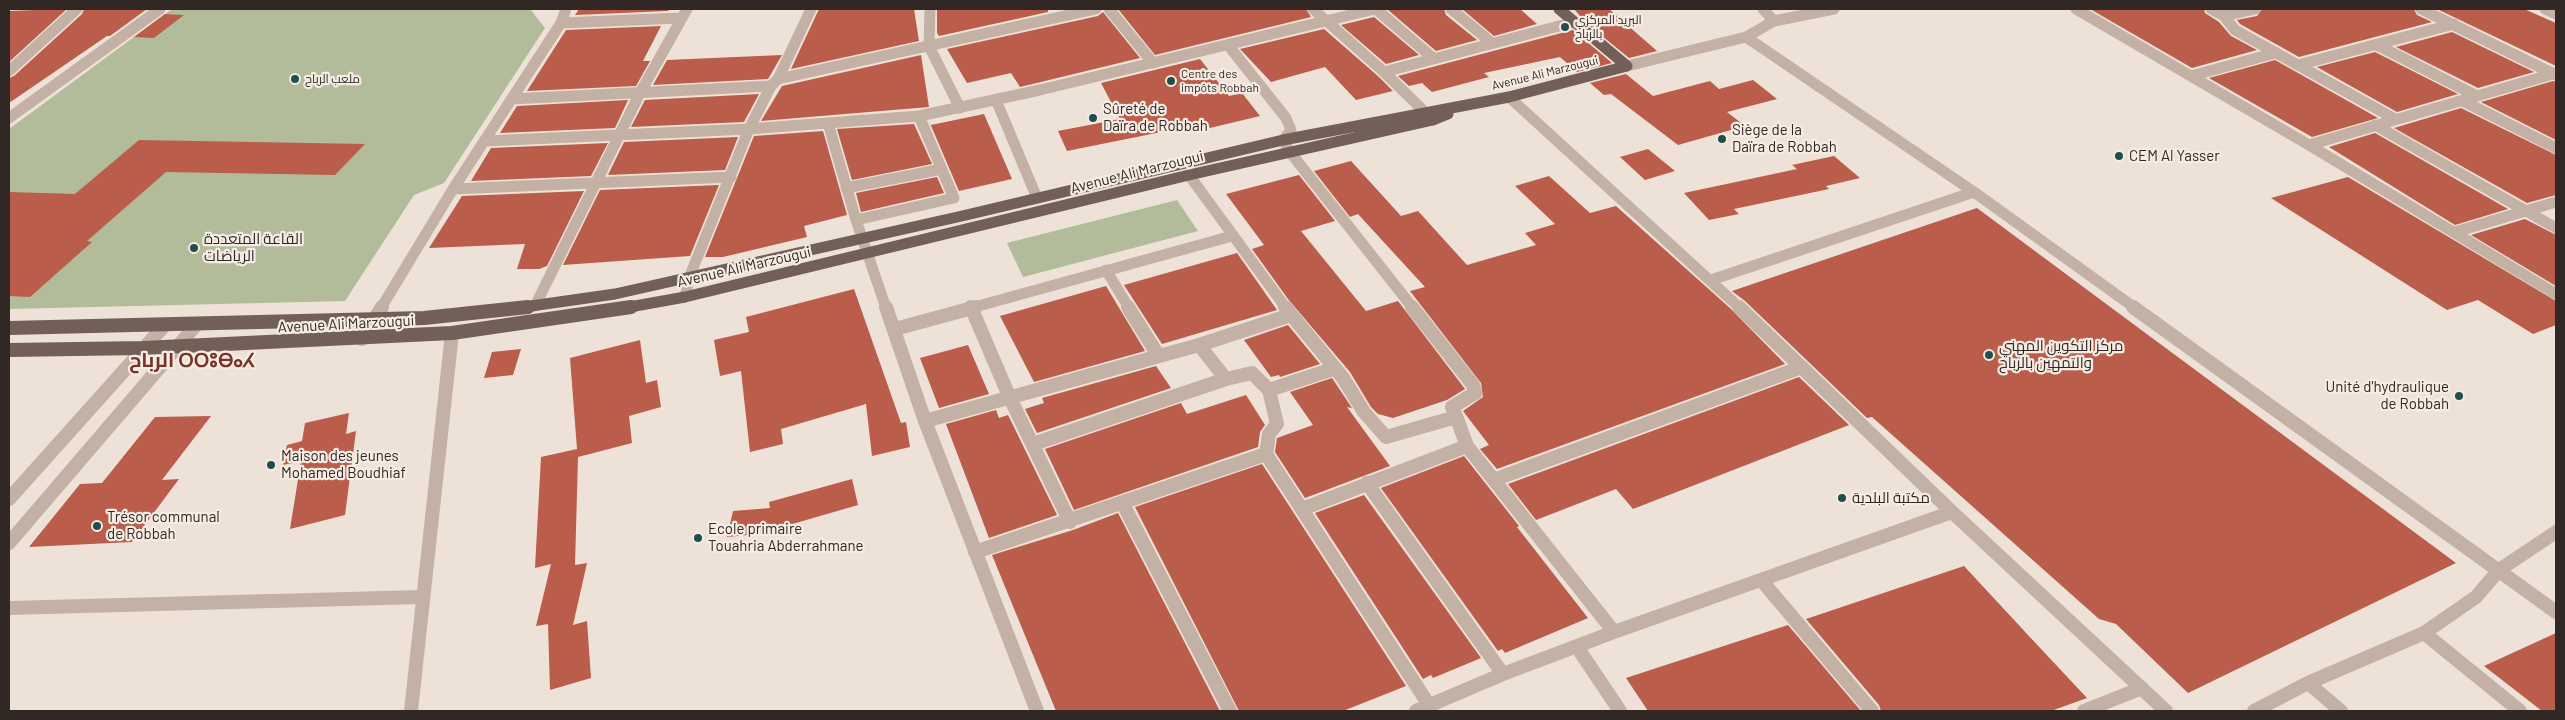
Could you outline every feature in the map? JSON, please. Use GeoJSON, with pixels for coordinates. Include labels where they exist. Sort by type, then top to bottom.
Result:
{"type":"FeatureCollection","features":[{"type":"Feature","properties":{"kind":"main road"},"geometry":{"type":"LineString","coordinates":[[1559,9],[1627,66]]}},
{"type":"Feature","properties":{"kind":"main road","name":"Avenue Ali Marzougui"},"geometry":{"type":"LineString","coordinates":[[9,350],[178,347],[362,339],[452,333],[579,316],[685,297],[1290,152],[1627,66]]}},
{"type":"Feature","properties":{"kind":"main road","name":"Avenue Ali Marzougui"},"geometry":{"type":"LineString","coordinates":[[9,328],[373,320],[433,317],[535,306],[615,294],[689,278],[1283,140],[1430,115]]}},
{"type":"Feature","properties":{"kind":"street"},"geometry":{"type":"LineString","coordinates":[[9,71],[77,9]]}},
{"type":"Feature","properties":{"kind":"street"},"geometry":{"type":"LineString","coordinates":[[9,118],[160,9]]}},
{"type":"Feature","properties":{"kind":"street"},"geometry":{"type":"LineString","coordinates":[[362,339],[453,189],[561,23],[567,11],[566,9]]}},
{"type":"Feature","properties":{"kind":"street"},"geometry":{"type":"LineString","coordinates":[[685,297],[689,278],[749,129],[775,83],[811,9]]}},
{"type":"Feature","properties":{"kind":"street"},"geometry":{"type":"LineString","coordinates":[[930,9],[929,46],[960,108]]}},
{"type":"Feature","properties":{"kind":"street"},"geometry":{"type":"LineString","coordinates":[[511,99],[640,93],[775,83],[1096,9]]}},
{"type":"Feature","properties":{"kind":"street"},"geometry":{"type":"LineString","coordinates":[[1109,9],[1153,63]]}},
{"type":"Feature","properties":{"kind":"street"},"geometry":{"type":"LineString","coordinates":[[1313,9],[1430,115]]}},
{"type":"Feature","properties":{"kind":"street"},"geometry":{"type":"LineString","coordinates":[[486,141],[749,129],[919,116],[996,100],[1376,9],[1433,58]]}},
{"type":"Feature","properties":{"kind":"street"},"geometry":{"type":"LineString","coordinates":[[1451,9],[1492,43]]}},
{"type":"Feature","properties":{"kind":"street"},"geometry":{"type":"LineString","coordinates":[[1762,9],[1774,22]]}},
{"type":"Feature","properties":{"kind":"street"},"geometry":{"type":"LineString","coordinates":[[1627,66],[1746,37],[1774,22],[1834,9]]}},
{"type":"Feature","properties":{"kind":"street"},"geometry":{"type":"LineString","coordinates":[[2076,9],[2309,144],[2556,294]]}},
{"type":"Feature","properties":{"kind":"street"},"geometry":{"type":"LineString","coordinates":[[2211,9],[2224,16],[2234,30],[2395,119]]}},
{"type":"Feature","properties":{"kind":"street"},"geometry":{"type":"LineString","coordinates":[[2224,16],[2255,9]]}},
{"type":"Feature","properties":{"kind":"street"},"geometry":{"type":"LineString","coordinates":[[2421,9],[2556,74]]}},
{"type":"Feature","properties":{"kind":"street"},"geometry":{"type":"LineString","coordinates":[[2545,9],[2556,14]]}},
{"type":"Feature","properties":{"kind":"street"},"geometry":{"type":"LineString","coordinates":[[561,23],[684,13]]}},
{"type":"Feature","properties":{"kind":"street"},"geometry":{"type":"LineString","coordinates":[[535,306],[594,183],[684,13]]}},
{"type":"Feature","properties":{"kind":"street"},"geometry":{"type":"LineString","coordinates":[[1384,72],[1574,22]]}},
{"type":"Feature","properties":{"kind":"street"},"geometry":{"type":"LineString","coordinates":[[2298,65],[2454,24]]}},
{"type":"Feature","properties":{"kind":"street"},"geometry":{"type":"LineString","coordinates":[[1746,37],[1974,192],[2556,612]]}},
{"type":"Feature","properties":{"kind":"street"},"geometry":{"type":"LineString","coordinates":[[1228,45],[1286,118],[1292,130],[1283,140],[1290,152],[1473,385],[1475,393],[1452,407],[1467,446],[1496,480],[1614,632]]}},
{"type":"Feature","properties":{"kind":"street"},"geometry":{"type":"LineString","coordinates":[[2377,45],[2477,96]]}},
{"type":"Feature","properties":{"kind":"street"},"geometry":{"type":"LineString","coordinates":[[2191,76],[2275,53]]}},
{"type":"Feature","properties":{"kind":"street"},"geometry":{"type":"LineString","coordinates":[[2309,144],[2556,74]]}},
{"type":"Feature","properties":{"kind":"street"},"geometry":{"type":"LineString","coordinates":[[1509,97],[1711,280],[1952,512],[2166,711]]}},
{"type":"Feature","properties":{"kind":"street"},"geometry":{"type":"LineString","coordinates":[[996,100],[1037,198]]}},
{"type":"Feature","properties":{"kind":"street"},"geometry":{"type":"LineString","coordinates":[[2463,100],[2556,148]]}},
{"type":"Feature","properties":{"kind":"street"},"geometry":{"type":"LineString","coordinates":[[919,116],[962,216]]}},
{"type":"Feature","properties":{"kind":"street"},"geometry":{"type":"LineString","coordinates":[[828,123],[856,220],[869,253],[925,421],[1037,711]]}},
{"type":"Feature","properties":{"kind":"street"},"geometry":{"type":"LineString","coordinates":[[2375,125],[2556,228]]}},
{"type":"Feature","properties":{"kind":"street"},"geometry":{"type":"LineString","coordinates":[[846,188],[942,169]]}},
{"type":"Feature","properties":{"kind":"street"},"geometry":{"type":"LineString","coordinates":[[1190,175],[1232,236],[1333,369],[1343,378],[1364,412],[1386,436],[1449,419],[1458,419]]}},
{"type":"Feature","properties":{"kind":"street"},"geometry":{"type":"LineString","coordinates":[[453,189],[731,177]]}},
{"type":"Feature","properties":{"kind":"street"},"geometry":{"type":"LineString","coordinates":[[1711,280],[1974,192]]}},
{"type":"Feature","properties":{"kind":"street"},"geometry":{"type":"LineString","coordinates":[[856,220],[954,198]]}},
{"type":"Feature","properties":{"kind":"street"},"geometry":{"type":"LineString","coordinates":[[2454,232],[2556,202]]}},
{"type":"Feature","properties":{"kind":"street"},"geometry":{"type":"LineString","coordinates":[[895,329],[1232,236]]}},
{"type":"Feature","properties":{"kind":"street"},"geometry":{"type":"LineString","coordinates":[[1106,270],[1158,355]]}},
{"type":"Feature","properties":{"kind":"street"},"geometry":{"type":"LineString","coordinates":[[971,307],[1009,396],[1070,522]]}},
{"type":"Feature","properties":{"kind":"street"},"geometry":{"type":"LineString","coordinates":[[925,421],[1009,396],[1199,345],[1291,314]]}},
{"type":"Feature","properties":{"kind":"street"},"geometry":{"type":"LineString","coordinates":[[9,543],[196,325]]}},
{"type":"Feature","properties":{"kind":"street"},"geometry":{"type":"LineString","coordinates":[[9,499],[164,326]]}},
{"type":"Feature","properties":{"kind":"street"},"geometry":{"type":"LineString","coordinates":[[412,711],[422,597],[452,333]]}},
{"type":"Feature","properties":{"kind":"street"},"geometry":{"type":"LineString","coordinates":[[1199,345],[1226,379]]}},
{"type":"Feature","properties":{"kind":"street"},"geometry":{"type":"LineString","coordinates":[[1496,480],[1802,367]]}},
{"type":"Feature","properties":{"kind":"street"},"geometry":{"type":"LineString","coordinates":[[1269,390],[1333,369]]}},
{"type":"Feature","properties":{"kind":"street"},"geometry":{"type":"LineString","coordinates":[[1033,444],[1226,379],[1252,373],[1269,390],[1277,424],[1269,434],[1266,454],[1302,509],[1422,708],[1503,674],[1614,632],[1952,512]]}},
{"type":"Feature","properties":{"kind":"street"},"geometry":{"type":"LineString","coordinates":[[1302,509],[1467,446]]}},
{"type":"Feature","properties":{"kind":"street"},"geometry":{"type":"LineString","coordinates":[[975,552],[1070,522],[1266,454]]}},
{"type":"Feature","properties":{"kind":"street"},"geometry":{"type":"LineString","coordinates":[[1367,483],[1503,674]]}},
{"type":"Feature","properties":{"kind":"street"},"geometry":{"type":"LineString","coordinates":[[1123,504],[1230,711]]}},
{"type":"Feature","properties":{"kind":"street"},"geometry":{"type":"LineString","coordinates":[[2254,711],[2308,683],[2424,633],[2476,598],[2499,570],[2556,532]]}},
{"type":"Feature","properties":{"kind":"street"},"geometry":{"type":"LineString","coordinates":[[1762,581],[1872,711]]}},
{"type":"Feature","properties":{"kind":"street"},"geometry":{"type":"LineString","coordinates":[[9,608],[422,597]]}},
{"type":"Feature","properties":{"kind":"street"},"geometry":{"type":"LineString","coordinates":[[2424,633],[2520,711]]}},
{"type":"Feature","properties":{"kind":"street"},"geometry":{"type":"LineString","coordinates":[[1578,647],[1620,711]]}},
{"type":"Feature","properties":{"kind":"street"},"geometry":{"type":"LineString","coordinates":[[2308,683],[2341,711]]}},
{"type":"Feature","properties":{"kind":"street"},"geometry":{"type":"LineString","coordinates":[[2084,711],[2142,688]]}},
{"type":"Feature","properties":{"kind":"green space","name":"ملعب الرباح"},"geometry":{"type":"Polygon","coordinates":[[[172,9],[530,9],[545,28],[444,183],[414,195],[345,301],[9,309],[9,129],[172,9]]]}},
{"type":"Feature","properties":{"kind":"green space"},"geometry":{"type":"Polygon","coordinates":[[[1177,200],[1198,231],[1023,277],[1007,243],[1177,200]]]}},
{"type":"Feature","properties":{"kind":"building"},"geometry":{"type":"Polygon","coordinates":[[[67,9],[9,62],[9,11],[67,9]]]}},
{"type":"Feature","properties":{"kind":"building"},"geometry":{"type":"Polygon","coordinates":[[[84,9],[147,9],[9,103],[9,78],[14,76],[82,14],[84,9]]]}},
{"type":"Feature","properties":{"kind":"building"},"geometry":{"type":"Polygon","coordinates":[[[579,9],[670,9],[668,11],[575,15],[579,9]]]}},
{"type":"Feature","properties":{"kind":"building"},"geometry":{"type":"Polygon","coordinates":[[[819,9],[914,9],[919,41],[791,69],[819,9]]]}},
{"type":"Feature","properties":{"kind":"building"},"geometry":{"type":"Polygon","coordinates":[[[937,9],[1048,9],[1048,12],[939,36],[937,33],[937,9]]]}},
{"type":"Feature","properties":{"kind":"building"},"geometry":{"type":"Polygon","coordinates":[[[1118,9],[1306,9],[1311,17],[1155,55],[1118,9]]]}},
{"type":"Feature","properties":{"kind":"building"},"geometry":{"type":"Polygon","coordinates":[[[1387,9],[1444,9],[1446,15],[1477,40],[1436,51],[1387,9]]]}},
{"type":"Feature","properties":{"kind":"building"},"geometry":{"type":"Polygon","coordinates":[[[1462,9],[1520,9],[1537,24],[1494,36],[1462,9]]]}},
{"type":"Feature","properties":{"kind":"building"},"geometry":{"type":"Polygon","coordinates":[[[1574,9],[1609,9],[1657,51],[1629,58],[1586,23],[1574,9]]]}},
{"type":"Feature","properties":{"kind":"building"},"geometry":{"type":"Polygon","coordinates":[[[2090,9],[2204,9],[2205,13],[2219,22],[2231,36],[2257,50],[2192,68],[2090,9]]]}},
{"type":"Feature","properties":{"kind":"building"},"geometry":{"type":"Polygon","coordinates":[[[2262,9],[2414,9],[2417,15],[2432,22],[2299,57],[2240,24],[2237,20],[2257,16],[2262,9]]]}},
{"type":"Feature","properties":{"kind":"building"},"geometry":{"type":"Polygon","coordinates":[[[2437,9],[2524,9],[2556,23],[2556,66],[2437,9]]]}},
{"type":"Feature","properties":{"kind":"building"},"geometry":{"type":"Polygon","coordinates":[[[1103,12],[1140,58],[1020,87],[1011,73],[967,83],[947,49],[1098,16],[1103,12]]]}},
{"type":"Feature","properties":{"kind":"building"},"geometry":{"type":"Polygon","coordinates":[[[165,14],[184,15],[154,38],[134,37],[165,14]]]}},
{"type":"Feature","properties":{"kind":"building"},"geometry":{"type":"Polygon","coordinates":[[[1374,17],[1419,55],[1386,64],[1341,25],[1374,17]]]}},
{"type":"Feature","properties":{"kind":"building"},"geometry":{"type":"Polygon","coordinates":[[[661,26],[643,61],[650,61],[636,86],[527,91],[566,30],[661,26]]]}},
{"type":"Feature","properties":{"kind":"building"},"geometry":{"type":"Polygon","coordinates":[[[1324,29],[1393,91],[1356,100],[1325,67],[1271,82],[1240,49],[1324,29]]]}},
{"type":"Feature","properties":{"kind":"building"},"geometry":{"type":"Polygon","coordinates":[[[1573,30],[1612,63],[1577,72],[1560,57],[1484,73],[1489,77],[1432,92],[1422,83],[1409,86],[1398,76],[1573,30]]]}},
{"type":"Feature","properties":{"kind":"building"},"geometry":{"type":"Polygon","coordinates":[[[2452,32],[2534,72],[2478,88],[2396,47],[2452,32]]]}},
{"type":"Feature","properties":{"kind":"building"},"geometry":{"type":"Polygon","coordinates":[[[2375,52],[2458,94],[2397,112],[2317,67],[2375,52]]]}},
{"type":"Feature","properties":{"kind":"building"},"geometry":{"type":"Polygon","coordinates":[[[782,55],[768,79],[653,85],[667,60],[782,55]]]}},
{"type":"Feature","properties":{"kind":"building"},"geometry":{"type":"Polygon","coordinates":[[[921,55],[929,107],[761,121],[782,86],[921,55]]]}},
{"type":"Feature","properties":{"kind":"building"},"geometry":{"type":"Polygon","coordinates":[[[1200,59],[1229,96],[1242,93],[1260,116],[1210,128],[1206,123],[1067,151],[1058,131],[1120,119],[1101,83],[1200,59]]]}},
{"type":"Feature","properties":{"kind":"building"},"geometry":{"type":"Polygon","coordinates":[[[2275,60],[2378,118],[2312,137],[2209,78],[2275,60]]]}},
{"type":"Feature","properties":{"kind":"building"},"geometry":{"type":"Polygon","coordinates":[[[1626,74],[1653,96],[1710,81],[1719,89],[1753,80],[1777,99],[1727,112],[1745,126],[1678,145],[1611,94],[1604,95],[1590,83],[1626,74]]]}},
{"type":"Feature","properties":{"kind":"building"},"geometry":{"type":"Polygon","coordinates":[[[2553,81],[2556,82],[2556,140],[2481,102],[2553,81]]]}},
{"type":"Feature","properties":{"kind":"building"},"geometry":{"type":"Polygon","coordinates":[[[759,94],[744,122],[631,127],[645,100],[759,94]]]}},
{"type":"Feature","properties":{"kind":"building"},"geometry":{"type":"Polygon","coordinates":[[[628,100],[615,128],[500,133],[517,106],[628,100]]]}},
{"type":"Feature","properties":{"kind":"building"},"geometry":{"type":"Polygon","coordinates":[[[2461,108],[2556,155],[2556,195],[2527,203],[2394,128],[2461,108]]]}},
{"type":"Feature","properties":{"kind":"building"},"geometry":{"type":"Polygon","coordinates":[[[984,114],[1012,179],[959,191],[929,121],[931,125],[984,114]]]}},
{"type":"Feature","properties":{"kind":"building"},"geometry":{"type":"Polygon","coordinates":[[[914,124],[932,164],[852,180],[837,129],[914,124]]]}},
{"type":"Feature","properties":{"kind":"building"},"geometry":{"type":"Polygon","coordinates":[[[823,131],[847,215],[804,226],[807,237],[723,257],[705,257],[754,136],[823,131]]]}},
{"type":"Feature","properties":{"kind":"building"},"geometry":{"type":"Polygon","coordinates":[[[2375,133],[2508,209],[2455,225],[2329,147],[2375,133]]]}},
{"type":"Feature","properties":{"kind":"building"},"geometry":{"type":"Polygon","coordinates":[[[738,137],[725,170],[608,175],[624,142],[738,137]]]}},
{"type":"Feature","properties":{"kind":"building"},"geometry":{"type":"Polygon","coordinates":[[[139,140],[365,144],[335,175],[166,172],[87,241],[92,242],[30,297],[9,296],[9,192],[75,194],[139,140]]]}},
{"type":"Feature","properties":{"kind":"building"},"geometry":{"type":"Polygon","coordinates":[[[608,143],[591,176],[471,181],[491,148],[608,143]]]}},
{"type":"Feature","properties":{"kind":"building"},"geometry":{"type":"Polygon","coordinates":[[[1648,149],[1675,171],[1645,180],[1620,157],[1648,149]]]}},
{"type":"Feature","properties":{"kind":"building"},"geometry":{"type":"Polygon","coordinates":[[[1834,156],[1860,178],[1826,186],[1829,189],[1734,209],[1739,214],[1709,220],[1684,193],[1797,169],[1792,165],[1834,156]]]}},
{"type":"Feature","properties":{"kind":"building"},"geometry":{"type":"Polygon","coordinates":[[[1351,161],[1401,216],[1418,211],[1467,265],[1536,245],[1525,233],[1555,224],[1515,186],[1549,176],[1590,213],[1616,206],[1731,309],[1785,364],[1497,469],[1480,449],[1489,445],[1463,411],[1483,397],[1481,383],[1410,291],[1425,287],[1358,214],[1350,217],[1314,171],[1351,161]]]}},
{"type":"Feature","properties":{"kind":"building"},"geometry":{"type":"Polygon","coordinates":[[[1299,175],[1335,221],[1301,231],[1366,311],[1398,301],[1465,389],[1447,400],[1393,418],[1378,414],[1371,407],[1350,372],[1288,299],[1252,249],[1264,245],[1226,194],[1299,175]]]}},
{"type":"Feature","properties":{"kind":"building"},"geometry":{"type":"Polygon","coordinates":[[[937,177],[944,193],[861,212],[856,193],[937,177]]]}},
{"type":"Feature","properties":{"kind":"building"},"geometry":{"type":"Polygon","coordinates":[[[2348,177],[2556,301],[2556,325],[2533,334],[2478,300],[2447,310],[2271,198],[2348,177]]]}},
{"type":"Feature","properties":{"kind":"building"},"geometry":{"type":"Polygon","coordinates":[[[719,185],[690,256],[563,265],[600,190],[719,185]]]}},
{"type":"Feature","properties":{"kind":"building"},"geometry":{"type":"Polygon","coordinates":[[[584,191],[547,266],[539,269],[517,269],[525,244],[429,248],[462,196],[584,191]]]}},
{"type":"Feature","properties":{"kind":"building"},"geometry":{"type":"Polygon","coordinates":[[[1977,208],[2456,563],[2188,693],[2116,624],[2099,619],[1872,417],[1867,418],[1745,301],[1732,291],[1977,208]]]}},
{"type":"Feature","properties":{"kind":"building"},"geometry":{"type":"Polygon","coordinates":[[[2525,219],[2556,235],[2556,286],[2471,235],[2525,219]]]}},
{"type":"Feature","properties":{"kind":"building"},"geometry":{"type":"Polygon","coordinates":[[[1237,253],[1277,310],[1162,344],[1124,285],[1237,253]]]}},
{"type":"Feature","properties":{"kind":"building"},"geometry":{"type":"Polygon","coordinates":[[[1106,286],[1145,351],[1034,382],[1000,316],[1106,286]]]}},
{"type":"Feature","properties":{"kind":"building"},"geometry":{"type":"Polygon","coordinates":[[[854,289],[901,423],[906,422],[910,447],[872,456],[866,404],[781,429],[783,444],[750,452],[741,371],[720,376],[714,340],[749,332],[746,317],[854,289]]]}},
{"type":"Feature","properties":{"kind":"building"},"geometry":{"type":"Polygon","coordinates":[[[1288,325],[1320,364],[1280,377],[1279,375],[1271,377],[1244,340],[1288,325]]]}},
{"type":"Feature","properties":{"kind":"building"},"geometry":{"type":"Polygon","coordinates":[[[640,340],[646,383],[657,380],[661,407],[629,416],[632,443],[578,457],[575,565],[587,563],[573,625],[587,621],[591,678],[550,690],[548,624],[536,626],[551,564],[535,568],[541,457],[577,449],[570,358],[640,340]]]}},
{"type":"Feature","properties":{"kind":"building"},"geometry":{"type":"Polygon","coordinates":[[[968,345],[989,394],[939,408],[920,358],[968,345]]]}},
{"type":"Feature","properties":{"kind":"building"},"geometry":{"type":"Polygon","coordinates":[[[521,349],[513,375],[484,378],[492,352],[521,349]]]}},
{"type":"Feature","properties":{"kind":"building"},"geometry":{"type":"Polygon","coordinates":[[[1156,366],[1171,388],[1037,433],[1025,409],[1044,403],[1042,398],[1156,366]]]}},
{"type":"Feature","properties":{"kind":"building"},"geometry":{"type":"Polygon","coordinates":[[[1799,377],[1849,425],[1633,509],[1616,489],[1536,520],[1508,484],[1799,377]]]}},
{"type":"Feature","properties":{"kind":"building"},"geometry":{"type":"Polygon","coordinates":[[[1332,378],[1352,408],[1347,407],[1390,466],[1305,498],[1275,452],[1277,438],[1313,425],[1290,392],[1332,378]]]}},
{"type":"Feature","properties":{"kind":"building"},"geometry":{"type":"Polygon","coordinates":[[[1246,395],[1265,425],[1260,432],[1258,447],[1074,510],[1045,449],[1181,403],[1187,414],[1246,395]]]}},
{"type":"Feature","properties":{"kind":"building"},"geometry":{"type":"Polygon","coordinates":[[[996,410],[999,418],[1008,415],[1057,515],[989,538],[946,424],[996,410]]]}},
{"type":"Feature","properties":{"kind":"building"},"geometry":{"type":"Polygon","coordinates":[[[349,413],[346,434],[356,431],[345,515],[290,529],[301,461],[283,465],[287,445],[302,441],[305,423],[349,413]]]}},
{"type":"Feature","properties":{"kind":"building"},"geometry":{"type":"Polygon","coordinates":[[[211,416],[162,480],[179,479],[132,542],[29,547],[80,484],[102,483],[155,417],[211,416]]]}},
{"type":"Feature","properties":{"kind":"building"},"geometry":{"type":"Polygon","coordinates":[[[1464,456],[1588,618],[1505,653],[1502,649],[1498,651],[1381,488],[1464,456]]]}},
{"type":"Feature","properties":{"kind":"building"},"geometry":{"type":"Polygon","coordinates":[[[1262,464],[1406,686],[1343,711],[1239,711],[1135,507],[1262,464]]]}},
{"type":"Feature","properties":{"kind":"building"},"geometry":{"type":"Polygon","coordinates":[[[852,479],[858,505],[758,534],[727,537],[733,511],[770,508],[769,502],[852,479]]]}},
{"type":"Feature","properties":{"kind":"building"},"geometry":{"type":"Polygon","coordinates":[[[1364,495],[1481,658],[1433,678],[1431,675],[1423,679],[1315,513],[1364,495]]]}},
{"type":"Feature","properties":{"kind":"building"},"geometry":{"type":"Polygon","coordinates":[[[1118,513],[1220,711],[1056,711],[992,555],[1073,530],[1118,513]]]}},
{"type":"Feature","properties":{"kind":"building"},"geometry":{"type":"Polygon","coordinates":[[[1964,566],[2087,698],[2051,711],[1881,711],[1879,705],[1806,619],[1964,566]]]}},
{"type":"Feature","properties":{"kind":"building"},"geometry":{"type":"Polygon","coordinates":[[[1788,625],[1861,711],[1648,711],[1626,678],[1788,625]]]}},
{"type":"Feature","properties":{"kind":"building"},"geometry":{"type":"Polygon","coordinates":[[[2556,633],[2556,711],[2542,711],[2484,666],[2556,633]]]}},
{"type":"Feature","properties":{"kind":"place","name":"البريد المركزي بالرباح"},"geometry":{"type":"Point","coordinates":[1565,27]}},
{"type":"Feature","properties":{"kind":"place","name":"ملعب الرباح"},"geometry":{"type":"Point","coordinates":[295,79]}},
{"type":"Feature","properties":{"kind":"place","name":"Centre des impôts Robbah"},"geometry":{"type":"Point","coordinates":[1171,81]}},
{"type":"Feature","properties":{"kind":"place","name":"Sûreté de Daïra de Robbah"},"geometry":{"type":"Point","coordinates":[1093,118]}},
{"type":"Feature","properties":{"kind":"place","name":"Siège de la Daïra de Robbah"},"geometry":{"type":"Point","coordinates":[1722,139]}},
{"type":"Feature","properties":{"kind":"place","name":"CEM Al Yasser"},"geometry":{"type":"Point","coordinates":[2119,156]}},
{"type":"Feature","properties":{"kind":"place","name":"القاعة المتعددة الرياضات"},"geometry":{"type":"Point","coordinates":[194,248]}},
{"type":"Feature","properties":{"kind":"place","name":"مركز التكوين المهني والتمهين بالرباح"},"geometry":{"type":"Point","coordinates":[1989,355]}},
{"type":"Feature","properties":{"kind":"place","name":"Unité d'hydraulique de Robbah"},"geometry":{"type":"Point","coordinates":[2459,396]}},
{"type":"Feature","properties":{"kind":"place","name":"Maison des jeunes Mohamed Boudhiaf"},"geometry":{"type":"Point","coordinates":[271,465]}},
{"type":"Feature","properties":{"kind":"place","name":"مكتبة البلدية"},"geometry":{"type":"Point","coordinates":[1842,498]}},
{"type":"Feature","properties":{"kind":"place","name":"Trésor communal de Robbah"},"geometry":{"type":"Point","coordinates":[97,526]}},
{"type":"Feature","properties":{"kind":"place","name":"Ecole primaire Touahria Abderrahmane"},"geometry":{"type":"Point","coordinates":[698,538]}},
{"type":"Feature","properties":{"kind":"district","name":"الرباح ⵔⵔⵓⴱⴰⵃ"},"geometry":{"type":"Point","coordinates":[192,360]}}]}
